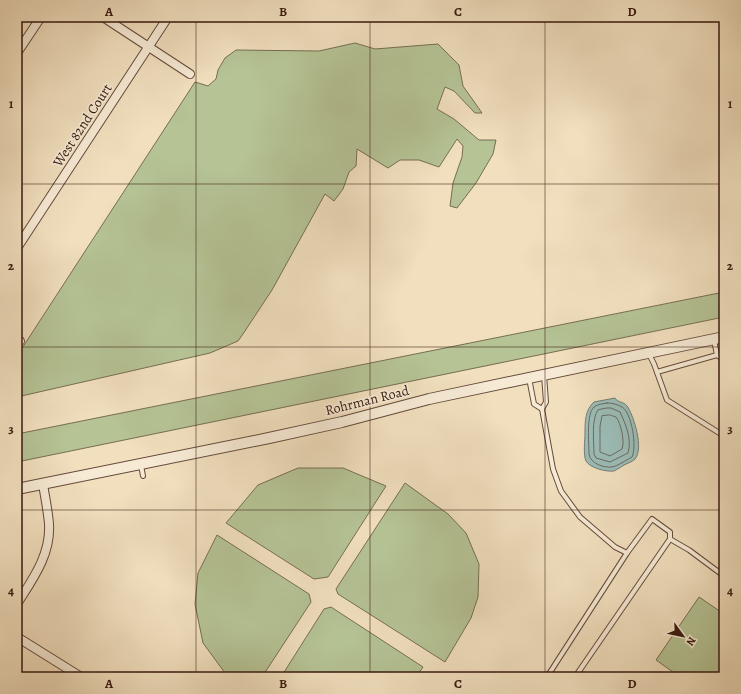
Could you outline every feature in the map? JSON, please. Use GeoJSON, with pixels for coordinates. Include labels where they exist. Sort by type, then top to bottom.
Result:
{"type":"FeatureCollection","features":[{"type":"Feature","properties":{"kind":"street"},"geometry":{"type":"LineString","coordinates":[[17,53],[41,17]]}},
{"type":"Feature","properties":{"kind":"street"},"geometry":{"type":"LineString","coordinates":[[103,17],[190,74]]}},
{"type":"Feature","properties":{"kind":"street","name":"West 82nd Court"},"geometry":{"type":"LineString","coordinates":[[17,248],[168,17]]}},
{"type":"Feature","properties":{"kind":"street","name":"Rohrman Road"},"geometry":{"type":"LineString","coordinates":[[17,489],[269,438],[429,399],[719,338]]}},
{"type":"Feature","properties":{"kind":"street"},"geometry":{"type":"LineString","coordinates":[[17,604],[36,574],[44,558],[48,542],[49,526],[43,484]]}},
{"type":"Feature","properties":{"kind":"street"},"geometry":{"type":"LineString","coordinates":[[17,637],[81,677]]}},
{"type":"Feature","properties":{"kind":"lane"},"geometry":{"type":"LineString","coordinates":[[717,355],[719,338]]}},
{"type":"Feature","properties":{"kind":"lane"},"geometry":{"type":"LineString","coordinates":[[648,353],[657,372],[667,400],[724,436]]}},
{"type":"Feature","properties":{"kind":"lane"},"geometry":{"type":"LineString","coordinates":[[717,355],[724,360]]}},
{"type":"Feature","properties":{"kind":"lane"},"geometry":{"type":"LineString","coordinates":[[657,372],[717,355]]}},
{"type":"Feature","properties":{"kind":"lane"},"geometry":{"type":"LineString","coordinates":[[544,375],[546,402],[542,409],[553,469],[561,491],[580,517],[615,547],[627,553]]}},
{"type":"Feature","properties":{"kind":"lane"},"geometry":{"type":"LineString","coordinates":[[529,378],[534,404],[542,409]]}},
{"type":"Feature","properties":{"kind":"lane"},"geometry":{"type":"LineString","coordinates":[[141,465],[143,476]]}},
{"type":"Feature","properties":{"kind":"lane"},"geometry":{"type":"LineString","coordinates":[[547,677],[627,553],[652,519],[670,532],[670,538],[575,677]]}},
{"type":"Feature","properties":{"kind":"lane"},"geometry":{"type":"LineString","coordinates":[[670,538],[724,576]]}},
{"type":"Feature","properties":{"kind":"green space"},"geometry":{"type":"Polygon","coordinates":[[[355,43],[375,49],[438,44],[459,65],[463,86],[482,113],[475,113],[454,91],[445,87],[437,109],[454,119],[479,140],[496,140],[493,154],[476,183],[457,208],[450,206],[453,183],[462,157],[463,146],[457,139],[439,167],[419,160],[400,160],[388,168],[357,149],[356,166],[349,172],[343,189],[334,201],[325,194],[272,290],[238,341],[210,353],[17,397],[17,356],[195,82],[208,86],[216,79],[218,70],[225,58],[236,50],[319,51],[355,43]]]}},
{"type":"Feature","properties":{"kind":"green space"},"geometry":{"type":"Polygon","coordinates":[[[724,292],[724,317],[17,462],[17,434],[724,292]]]}},
{"type":"Feature","properties":{"kind":"green space"},"geometry":{"type":"Polygon","coordinates":[[[298,468],[343,468],[386,486],[328,577],[314,579],[226,523],[258,485],[298,468]]]}},
{"type":"Feature","properties":{"kind":"green space"},"geometry":{"type":"Polygon","coordinates":[[[405,483],[448,514],[466,533],[479,564],[478,597],[471,618],[445,662],[338,594],[336,589],[405,483]]]}},
{"type":"Feature","properties":{"kind":"green space"},"geometry":{"type":"Polygon","coordinates":[[[217,535],[309,594],[311,602],[262,677],[228,677],[203,643],[195,604],[198,573],[217,535]]]}},
{"type":"Feature","properties":{"kind":"green space"},"geometry":{"type":"Polygon","coordinates":[[[699,597],[724,614],[724,677],[680,677],[656,660],[699,597]]]}},
{"type":"Feature","properties":{"kind":"green space"},"geometry":{"type":"Polygon","coordinates":[[[331,607],[423,667],[416,677],[281,677],[324,609],[331,607]]]}},
{"type":"Feature","properties":{"kind":"water"},"geometry":{"type":"Polygon","coordinates":[[[615,398],[625,404],[630,411],[637,432],[639,448],[638,454],[634,460],[614,471],[607,471],[595,468],[586,461],[584,451],[585,420],[587,412],[594,402],[615,398]]]}}]}
